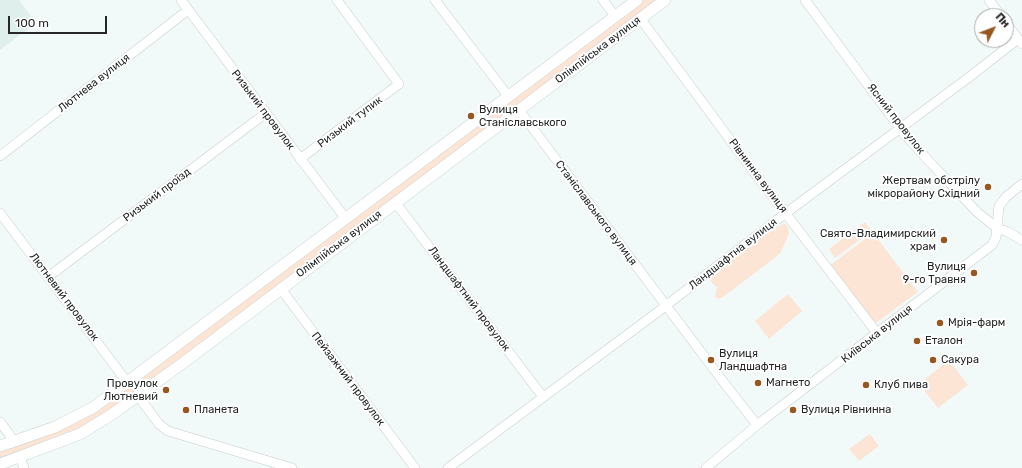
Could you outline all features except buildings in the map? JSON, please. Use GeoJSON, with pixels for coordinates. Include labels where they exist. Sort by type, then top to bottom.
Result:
{"type":"FeatureCollection","features":[{"type":"Feature","properties":{"kind":"main road","name":"Олімпійська вулиця"},"geometry":{"type":"LineString","coordinates":[[0,446],[55,427],[84,413],[175,347],[637,0]]}},
{"type":"Feature","properties":{"kind":"main road","name":"Олімпійська вулиця"},"geometry":{"type":"LineString","coordinates":[[0,464],[80,434],[111,415],[665,0]]}},
{"type":"Feature","properties":{"kind":"main road","name":"Станіславського вулиця"},"geometry":{"type":"LineString","coordinates":[[508,96],[519,110]]}},
{"type":"Feature","properties":{"kind":"main road"},"geometry":{"type":"LineString","coordinates":[[127,382],[138,396]]}},
{"type":"Feature","properties":{"kind":"main road"},"geometry":{"type":"LineString","coordinates":[[14,441],[20,457]]}},
{"type":"Feature","properties":{"kind":"street","name":"Ризький провулок"},"geometry":{"type":"LineString","coordinates":[[180,0],[346,219]]}},
{"type":"Feature","properties":{"kind":"street","name":"Ризький тупик"},"geometry":{"type":"LineString","coordinates":[[300,159],[400,84],[337,0]]}},
{"type":"Feature","properties":{"kind":"street","name":"Станіславського вулиця"},"geometry":{"type":"LineString","coordinates":[[435,0],[508,96]]}},
{"type":"Feature","properties":{"kind":"street"},"geometry":{"type":"LineString","coordinates":[[603,0],[615,16]]}},
{"type":"Feature","properties":{"kind":"street","name":"Ясний провулок"},"geometry":{"type":"LineString","coordinates":[[805,0],[900,128],[926,158],[977,212],[997,228],[1022,240]]}},
{"type":"Feature","properties":{"kind":"street","name":"Лютнева вулиця"},"geometry":{"type":"LineString","coordinates":[[0,156],[188,10]]}},
{"type":"Feature","properties":{"kind":"street","name":"Рівнинна вулиця"},"geometry":{"type":"LineString","coordinates":[[640,18],[754,172],[877,333]]}},
{"type":"Feature","properties":{"kind":"street","name":"Ландшафтна вулиця"},"geometry":{"type":"LineString","coordinates":[[448,468],[786,213],[981,68],[1020,41]]}},
{"type":"Feature","properties":{"kind":"street","name":"Станіславського вулиця"},"geometry":{"type":"LineString","coordinates":[[519,110],[757,426]]}},
{"type":"Feature","properties":{"kind":"street","name":"Ризький проїзд"},"geometry":{"type":"LineString","coordinates":[[48,277],[266,113]]}},
{"type":"Feature","properties":{"kind":"street","name":"Київська вулиця"},"geometry":{"type":"LineString","coordinates":[[706,468],[757,426],[995,242],[998,212],[1002,202],[1022,184]]}},
{"type":"Feature","properties":{"kind":"street","name":"Ландшафтний провулок"},"geometry":{"type":"LineString","coordinates":[[395,202],[543,397]]}},
{"type":"Feature","properties":{"kind":"street","name":"Лютневий провулок"},"geometry":{"type":"LineString","coordinates":[[0,213],[127,382]]}},
{"type":"Feature","properties":{"kind":"street","name":"Пейзажний провулок"},"geometry":{"type":"LineString","coordinates":[[281,289],[415,468]]}},
{"type":"Feature","properties":{"kind":"street"},"geometry":{"type":"LineString","coordinates":[[138,396],[159,424],[168,431],[292,468]]}},
{"type":"Feature","properties":{"kind":"street"},"geometry":{"type":"LineString","coordinates":[[0,422],[14,441]]}},
{"type":"Feature","properties":{"kind":"street"},"geometry":{"type":"LineString","coordinates":[[20,457],[24,468]]}},
{"type":"Feature","properties":{"kind":"shaded area"},"geometry":{"type":"Polygon","coordinates":[[[0,0],[19,0],[36,23],[0,50],[0,0]]]}},
{"type":"Feature","properties":{"kind":"shaded area"},"geometry":{"type":"Polygon","coordinates":[[[636,0],[665,0],[111,415],[0,464],[0,446],[74,419],[636,0]]]}},
{"type":"Feature","properties":{"kind":"shaded area"},"geometry":{"type":"Polygon","coordinates":[[[865,222],[872,231],[835,258],[829,249],[865,222]]]}},
{"type":"Feature","properties":{"kind":"shaded area"},"geometry":{"type":"Polygon","coordinates":[[[785,224],[788,227],[789,233],[781,252],[723,297],[719,299],[715,297],[717,287],[712,283],[712,276],[777,227],[785,224]]]}},
{"type":"Feature","properties":{"kind":"shaded area"},"geometry":{"type":"Polygon","coordinates":[[[873,233],[918,292],[873,325],[829,266],[873,233]]]}},
{"type":"Feature","properties":{"kind":"shaded area"},"geometry":{"type":"Polygon","coordinates":[[[788,294],[802,311],[769,339],[755,321],[788,294]]]}},
{"type":"Feature","properties":{"kind":"shaded area"},"geometry":{"type":"Polygon","coordinates":[[[949,360],[968,385],[938,408],[919,384],[949,360]]]}},
{"type":"Feature","properties":{"kind":"shaded area"},"geometry":{"type":"Polygon","coordinates":[[[870,434],[879,446],[859,461],[849,449],[870,434]]]}},
{"type":"Feature","properties":{"kind":"place","name":"Вулиця Станіславського"},"geometry":{"type":"Point","coordinates":[471,116]}},
{"type":"Feature","properties":{"kind":"place","name":"Жертвам обстрілу мікрорайону Східний"},"geometry":{"type":"Point","coordinates":[988,187]}},
{"type":"Feature","properties":{"kind":"place","name":"Свято-Владимирский храм"},"geometry":{"type":"Point","coordinates":[944,240]}},
{"type":"Feature","properties":{"kind":"place","name":"Вулиця 9-го Травня"},"geometry":{"type":"Point","coordinates":[974,273]}},
{"type":"Feature","properties":{"kind":"place","name":"Мрія-фарм"},"geometry":{"type":"Point","coordinates":[940,323]}},
{"type":"Feature","properties":{"kind":"place","name":"Еталон"},"geometry":{"type":"Point","coordinates":[917,341]}},
{"type":"Feature","properties":{"kind":"place","name":"Вулиця Ландшафтна"},"geometry":{"type":"Point","coordinates":[711,360]}},
{"type":"Feature","properties":{"kind":"place","name":"Сакура"},"geometry":{"type":"Point","coordinates":[933,360]}},
{"type":"Feature","properties":{"kind":"place","name":"Магнето"},"geometry":{"type":"Point","coordinates":[758,383]}},
{"type":"Feature","properties":{"kind":"place","name":"Клуб пива"},"geometry":{"type":"Point","coordinates":[866,385]}},
{"type":"Feature","properties":{"kind":"place","name":"Провулок Лютневий"},"geometry":{"type":"Point","coordinates":[166,390]}},
{"type":"Feature","properties":{"kind":"place","name":"Планета"},"geometry":{"type":"Point","coordinates":[186,410]}},
{"type":"Feature","properties":{"kind":"place","name":"Вулиця Рівнинна"},"geometry":{"type":"Point","coordinates":[793,410]}}]}
